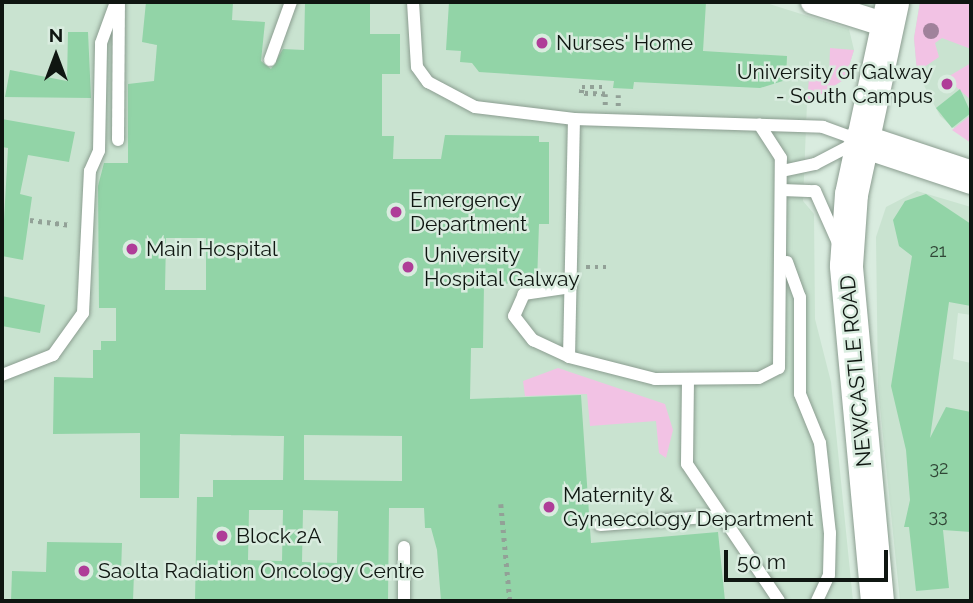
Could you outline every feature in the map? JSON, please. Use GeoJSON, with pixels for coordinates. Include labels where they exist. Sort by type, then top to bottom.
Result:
{"type":"FeatureCollection","features":[{"type":"Feature","properties":{"kind":"main road","name":"NEWCASTLE ROAD"},"geometry":{"type":"LineString","coordinates":[[877,601],[846,265],[860,140],[889,13]]}},
{"type":"Feature","properties":{"kind":"main road"},"geometry":{"type":"LineString","coordinates":[[860,140],[971,177]]}},
{"type":"Feature","properties":{"kind":"street"},"geometry":{"type":"LineString","coordinates":[[813,2],[889,13]]}},
{"type":"Feature","properties":{"kind":"lane"},"geometry":{"type":"LineString","coordinates":[[118,2],[118,140]]}},
{"type":"Feature","properties":{"kind":"lane"},"geometry":{"type":"LineString","coordinates":[[2,375],[53,355],[83,313],[90,171],[99,150],[101,43],[118,2]]}},
{"type":"Feature","properties":{"kind":"lane"},"geometry":{"type":"LineString","coordinates":[[270,60],[291,2]]}},
{"type":"Feature","properties":{"kind":"lane"},"geometry":{"type":"LineString","coordinates":[[413,2],[414,56],[428,82],[475,107],[574,119],[823,127],[860,140]]}},
{"type":"Feature","properties":{"kind":"lane"},"geometry":{"type":"LineString","coordinates":[[569,357],[574,119]]}},
{"type":"Feature","properties":{"kind":"lane"},"geometry":{"type":"LineString","coordinates":[[571,287],[524,294],[514,316],[533,340],[569,357],[628,375],[688,380],[759,378],[779,368],[783,252],[782,171],[777,144],[759,124]]}},
{"type":"Feature","properties":{"kind":"lane"},"geometry":{"type":"LineString","coordinates":[[782,171],[815,164],[860,140]]}},
{"type":"Feature","properties":{"kind":"lane"},"geometry":{"type":"LineString","coordinates":[[782,190],[806,187],[821,199],[846,265]]}},
{"type":"Feature","properties":{"kind":"lane"},"geometry":{"type":"LineString","coordinates":[[783,252],[800,297],[800,394],[820,443],[830,533],[829,575],[817,601]]}},
{"type":"Feature","properties":{"kind":"lane"},"geometry":{"type":"LineString","coordinates":[[688,380],[687,464],[779,601]]}},
{"type":"Feature","properties":{"kind":"lane"},"geometry":{"type":"LineString","coordinates":[[600,525],[720,516]]}},
{"type":"Feature","properties":{"kind":"lane"},"geometry":{"type":"LineString","coordinates":[[404,547],[404,601]]}},
{"type":"Feature","properties":{"kind":"path"},"geometry":{"type":"LineString","coordinates":[[605,106],[605,94],[582,93],[582,87],[607,87]]}},
{"type":"Feature","properties":{"kind":"path"},"geometry":{"type":"LineString","coordinates":[[618,95],[618,106]]}},
{"type":"Feature","properties":{"kind":"path"},"geometry":{"type":"LineString","coordinates":[[30,220],[76,225]]}},
{"type":"Feature","properties":{"kind":"path"},"geometry":{"type":"LineString","coordinates":[[500,504],[510,601]]}},
{"type":"Feature","properties":{"kind":"shaded area","name":"University Hospital Galway"},"geometry":{"type":"Polygon","coordinates":[[[2,2],[763,2],[849,29],[854,50],[845,79],[807,103],[803,201],[814,214],[815,319],[831,382],[853,601],[2,601],[2,2]]]}},
{"type":"Feature","properties":{"kind":"shaded area","name":"University of Galway - South Campus"},"geometry":{"type":"Polygon","coordinates":[[[920,2],[971,2],[971,143],[940,116],[917,72],[914,38],[920,2]]]}},
{"type":"Feature","properties":{"kind":"shaded area"},"geometry":{"type":"Polygon","coordinates":[[[920,2],[971,2],[971,49],[942,38],[935,43],[939,57],[917,72],[914,38],[920,2]]]}},
{"type":"Feature","properties":{"kind":"shaded area"},"geometry":{"type":"Polygon","coordinates":[[[830,48],[854,50],[845,79],[807,103],[809,78],[829,79],[830,48]]]}},
{"type":"Feature","properties":{"kind":"shaded area"},"geometry":{"type":"Polygon","coordinates":[[[971,63],[971,100],[946,78],[971,63]]]}},
{"type":"Feature","properties":{"kind":"shaded area"},"geometry":{"type":"Polygon","coordinates":[[[971,115],[971,143],[952,130],[971,115]]]}},
{"type":"Feature","properties":{"kind":"shaded area"},"geometry":{"type":"Polygon","coordinates":[[[917,191],[971,207],[971,315],[958,313],[953,359],[971,363],[971,601],[900,601],[878,388],[876,237],[886,207],[917,191]]]}},
{"type":"Feature","properties":{"kind":"shaded area"},"geometry":{"type":"Polygon","coordinates":[[[558,368],[665,404],[673,430],[666,458],[659,453],[656,421],[590,426],[587,394],[525,396],[523,381],[558,368]]]}},
{"type":"Feature","properties":{"kind":"building"},"geometry":{"type":"Polygon","coordinates":[[[146,2],[233,2],[232,20],[265,22],[261,61],[271,69],[283,49],[304,50],[305,2],[370,2],[370,34],[400,34],[400,74],[382,74],[382,136],[394,136],[393,159],[441,159],[445,135],[539,136],[539,142],[549,142],[549,224],[539,224],[537,283],[484,284],[483,348],[471,348],[470,399],[581,395],[591,543],[718,532],[725,601],[441,601],[437,550],[431,528],[425,528],[424,508],[389,508],[388,601],[195,601],[197,497],[213,497],[213,480],[283,480],[284,436],[180,434],[179,498],[140,498],[140,433],[53,434],[54,377],[93,378],[93,350],[101,350],[101,341],[116,341],[116,308],[99,308],[98,186],[104,163],[128,163],[128,84],[154,81],[157,45],[142,42],[146,2]],[[166,238],[165,290],[206,290],[206,238],[166,238]],[[304,435],[304,480],[402,481],[402,436],[304,435]],[[249,510],[248,560],[282,561],[283,510],[249,510]],[[303,510],[302,562],[337,563],[338,511],[303,510]]]}},
{"type":"Feature","properties":{"kind":"building","name":"Nurses' Home"},"geometry":{"type":"Polygon","coordinates":[[[449,2],[706,2],[703,51],[787,56],[786,80],[760,88],[634,82],[633,89],[613,88],[614,81],[479,72],[472,63],[460,62],[461,51],[446,50],[449,2]]]}},
{"type":"Feature","properties":{"kind":"building"},"geometry":{"type":"Polygon","coordinates":[[[68,32],[88,32],[91,98],[5,97],[10,70],[67,81],[68,32]]]}},
{"type":"Feature","properties":{"kind":"building"},"geometry":{"type":"Polygon","coordinates":[[[960,89],[971,113],[952,128],[936,108],[960,89]]]}},
{"type":"Feature","properties":{"kind":"building"},"geometry":{"type":"Polygon","coordinates":[[[2,119],[75,132],[69,162],[28,155],[20,194],[32,197],[23,260],[2,256],[8,148],[2,147],[2,119]]]}},
{"type":"Feature","properties":{"kind":"building"},"geometry":{"type":"Polygon","coordinates":[[[926,194],[971,224],[971,306],[949,302],[930,438],[946,407],[971,412],[971,532],[943,530],[949,588],[916,591],[909,527],[904,527],[910,500],[906,450],[891,386],[912,256],[899,246],[893,220],[905,201],[926,194]]]}},
{"type":"Feature","properties":{"kind":"building"},"geometry":{"type":"Polygon","coordinates":[[[2,296],[45,305],[40,333],[2,326],[2,296]]]}},
{"type":"Feature","properties":{"kind":"building","name":"Saolta Radiation Oncology Centre"},"geometry":{"type":"Polygon","coordinates":[[[47,542],[122,543],[121,573],[134,573],[133,601],[11,601],[12,571],[46,572],[47,542]]]}},
{"type":"Feature","properties":{"kind":"place","name":"Nurses' Home"},"geometry":{"type":"Point","coordinates":[542,43]}},
{"type":"Feature","properties":{"kind":"place","name":"University of Galway - South Campus"},"geometry":{"type":"Point","coordinates":[947,84]}},
{"type":"Feature","properties":{"kind":"place","name":"Emergency Department"},"geometry":{"type":"Point","coordinates":[396,212]}},
{"type":"Feature","properties":{"kind":"place","name":"Main Hospital"},"geometry":{"type":"Point","coordinates":[132,249]}},
{"type":"Feature","properties":{"kind":"place","name":"University Hospital Galway"},"geometry":{"type":"Point","coordinates":[408,267]}},
{"type":"Feature","properties":{"kind":"place","name":"Maternity & Gynaecology Department"},"geometry":{"type":"Point","coordinates":[549,507]}},
{"type":"Feature","properties":{"kind":"place","name":"Block 2A"},"geometry":{"type":"Point","coordinates":[222,536]}},
{"type":"Feature","properties":{"kind":"place","name":"Saolta Radiation Oncology Centre"},"geometry":{"type":"Point","coordinates":[84,571]}}]}
